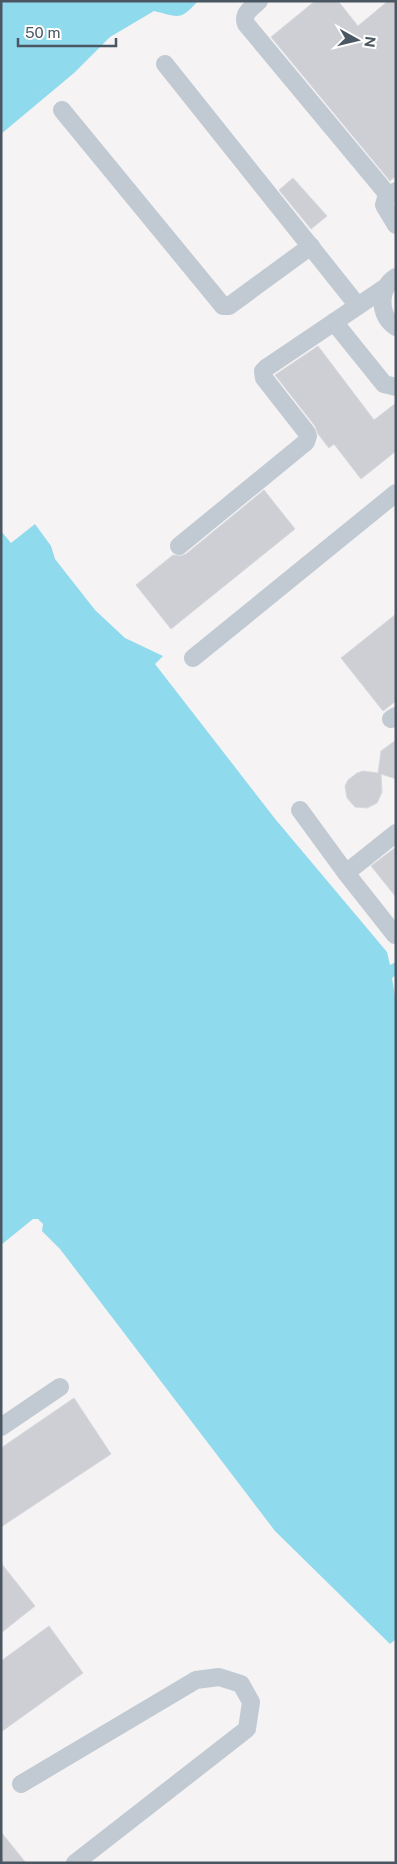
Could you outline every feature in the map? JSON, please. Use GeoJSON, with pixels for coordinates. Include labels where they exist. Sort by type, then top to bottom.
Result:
{"type":"FeatureCollection","features":[{"type":"Feature","properties":{"kind":"street"},"geometry":{"type":"LineString","coordinates":[[259,1],[245,15],[246,24],[392,194],[386,198],[384,208],[396,226]]}},
{"type":"Feature","properties":{"kind":"street"},"geometry":{"type":"LineString","coordinates":[[165,64],[358,306]]}},
{"type":"Feature","properties":{"kind":"street"},"geometry":{"type":"LineString","coordinates":[[62,110],[223,306],[229,306],[311,246]]}},
{"type":"Feature","properties":{"kind":"street"},"geometry":{"type":"LineString","coordinates":[[179,546],[306,442],[307,433],[264,378],[264,371],[391,282]]}},
{"type":"Feature","properties":{"kind":"street"},"geometry":{"type":"LineString","coordinates":[[391,282],[382,297],[382,307],[386,317],[396,327]]}},
{"type":"Feature","properties":{"kind":"street"},"geometry":{"type":"LineString","coordinates":[[334,322],[384,384],[396,387]]}},
{"type":"Feature","properties":{"kind":"street"},"geometry":{"type":"LineString","coordinates":[[193,658],[396,493]]}},
{"type":"Feature","properties":{"kind":"street"},"geometry":{"type":"LineString","coordinates":[[300,810],[395,935]]}},
{"type":"Feature","properties":{"kind":"street"},"geometry":{"type":"LineString","coordinates":[[346,873],[396,833]]}},
{"type":"Feature","properties":{"kind":"street"},"geometry":{"type":"LineString","coordinates":[[1,1427],[60,1387]]}},
{"type":"Feature","properties":{"kind":"street"},"geometry":{"type":"LineString","coordinates":[[21,1784],[196,1680],[219,1677],[241,1684],[251,1702],[247,1729],[75,1863]]}},
{"type":"Feature","properties":{"kind":"water"},"geometry":{"type":"Polygon","coordinates":[[[1,1],[198,1],[187,12],[179,16],[154,11],[110,37],[74,73],[1,134],[1,1]]]}},
{"type":"Feature","properties":{"kind":"water"},"geometry":{"type":"Polygon","coordinates":[[[35,524],[51,546],[55,559],[95,610],[125,638],[163,656],[155,664],[276,820],[387,952],[390,965],[396,962],[396,975],[392,978],[396,1002],[396,1639],[390,1644],[275,1531],[60,1249],[42,1231],[43,1224],[38,1219],[33,1219],[1,1245],[1,531],[11,543],[35,524]]]}},
{"type":"Feature","properties":{"kind":"building"},"geometry":{"type":"Polygon","coordinates":[[[315,1],[338,1],[358,26],[388,1],[396,1],[396,176],[390,181],[271,37],[315,1]]]}},
{"type":"Feature","properties":{"kind":"building"},"geometry":{"type":"Polygon","coordinates":[[[293,178],[327,216],[311,229],[279,190],[293,178]]]}},
{"type":"Feature","properties":{"kind":"building"},"geometry":{"type":"Polygon","coordinates":[[[318,346],[374,420],[396,403],[396,451],[361,479],[334,444],[329,448],[318,434],[315,426],[275,375],[318,346]]]}},
{"type":"Feature","properties":{"kind":"building"},"geometry":{"type":"Polygon","coordinates":[[[264,490],[295,529],[171,629],[136,585],[173,555],[180,556],[186,554],[264,490]]]}},
{"type":"Feature","properties":{"kind":"building"},"geometry":{"type":"Polygon","coordinates":[[[396,614],[396,701],[383,711],[341,658],[396,614]]]}},
{"type":"Feature","properties":{"kind":"building"},"geometry":{"type":"Polygon","coordinates":[[[396,740],[396,779],[381,774],[382,792],[377,803],[367,808],[355,807],[347,798],[345,786],[348,780],[363,771],[378,773],[381,751],[396,740]]]}},
{"type":"Feature","properties":{"kind":"building"},"geometry":{"type":"Polygon","coordinates":[[[396,847],[396,897],[371,866],[396,847]]]}},
{"type":"Feature","properties":{"kind":"building"},"geometry":{"type":"Polygon","coordinates":[[[74,1398],[111,1454],[1,1527],[1,1448],[74,1398]]]}},
{"type":"Feature","properties":{"kind":"building"},"geometry":{"type":"Polygon","coordinates":[[[1,1563],[35,1606],[1,1633],[1,1563]]]}},
{"type":"Feature","properties":{"kind":"building"},"geometry":{"type":"Polygon","coordinates":[[[49,1626],[83,1673],[1,1732],[1,1661],[49,1626]]]}},
{"type":"Feature","properties":{"kind":"building"},"geometry":{"type":"Polygon","coordinates":[[[1,1832],[26,1863],[1,1863],[1,1832]]]}}]}
